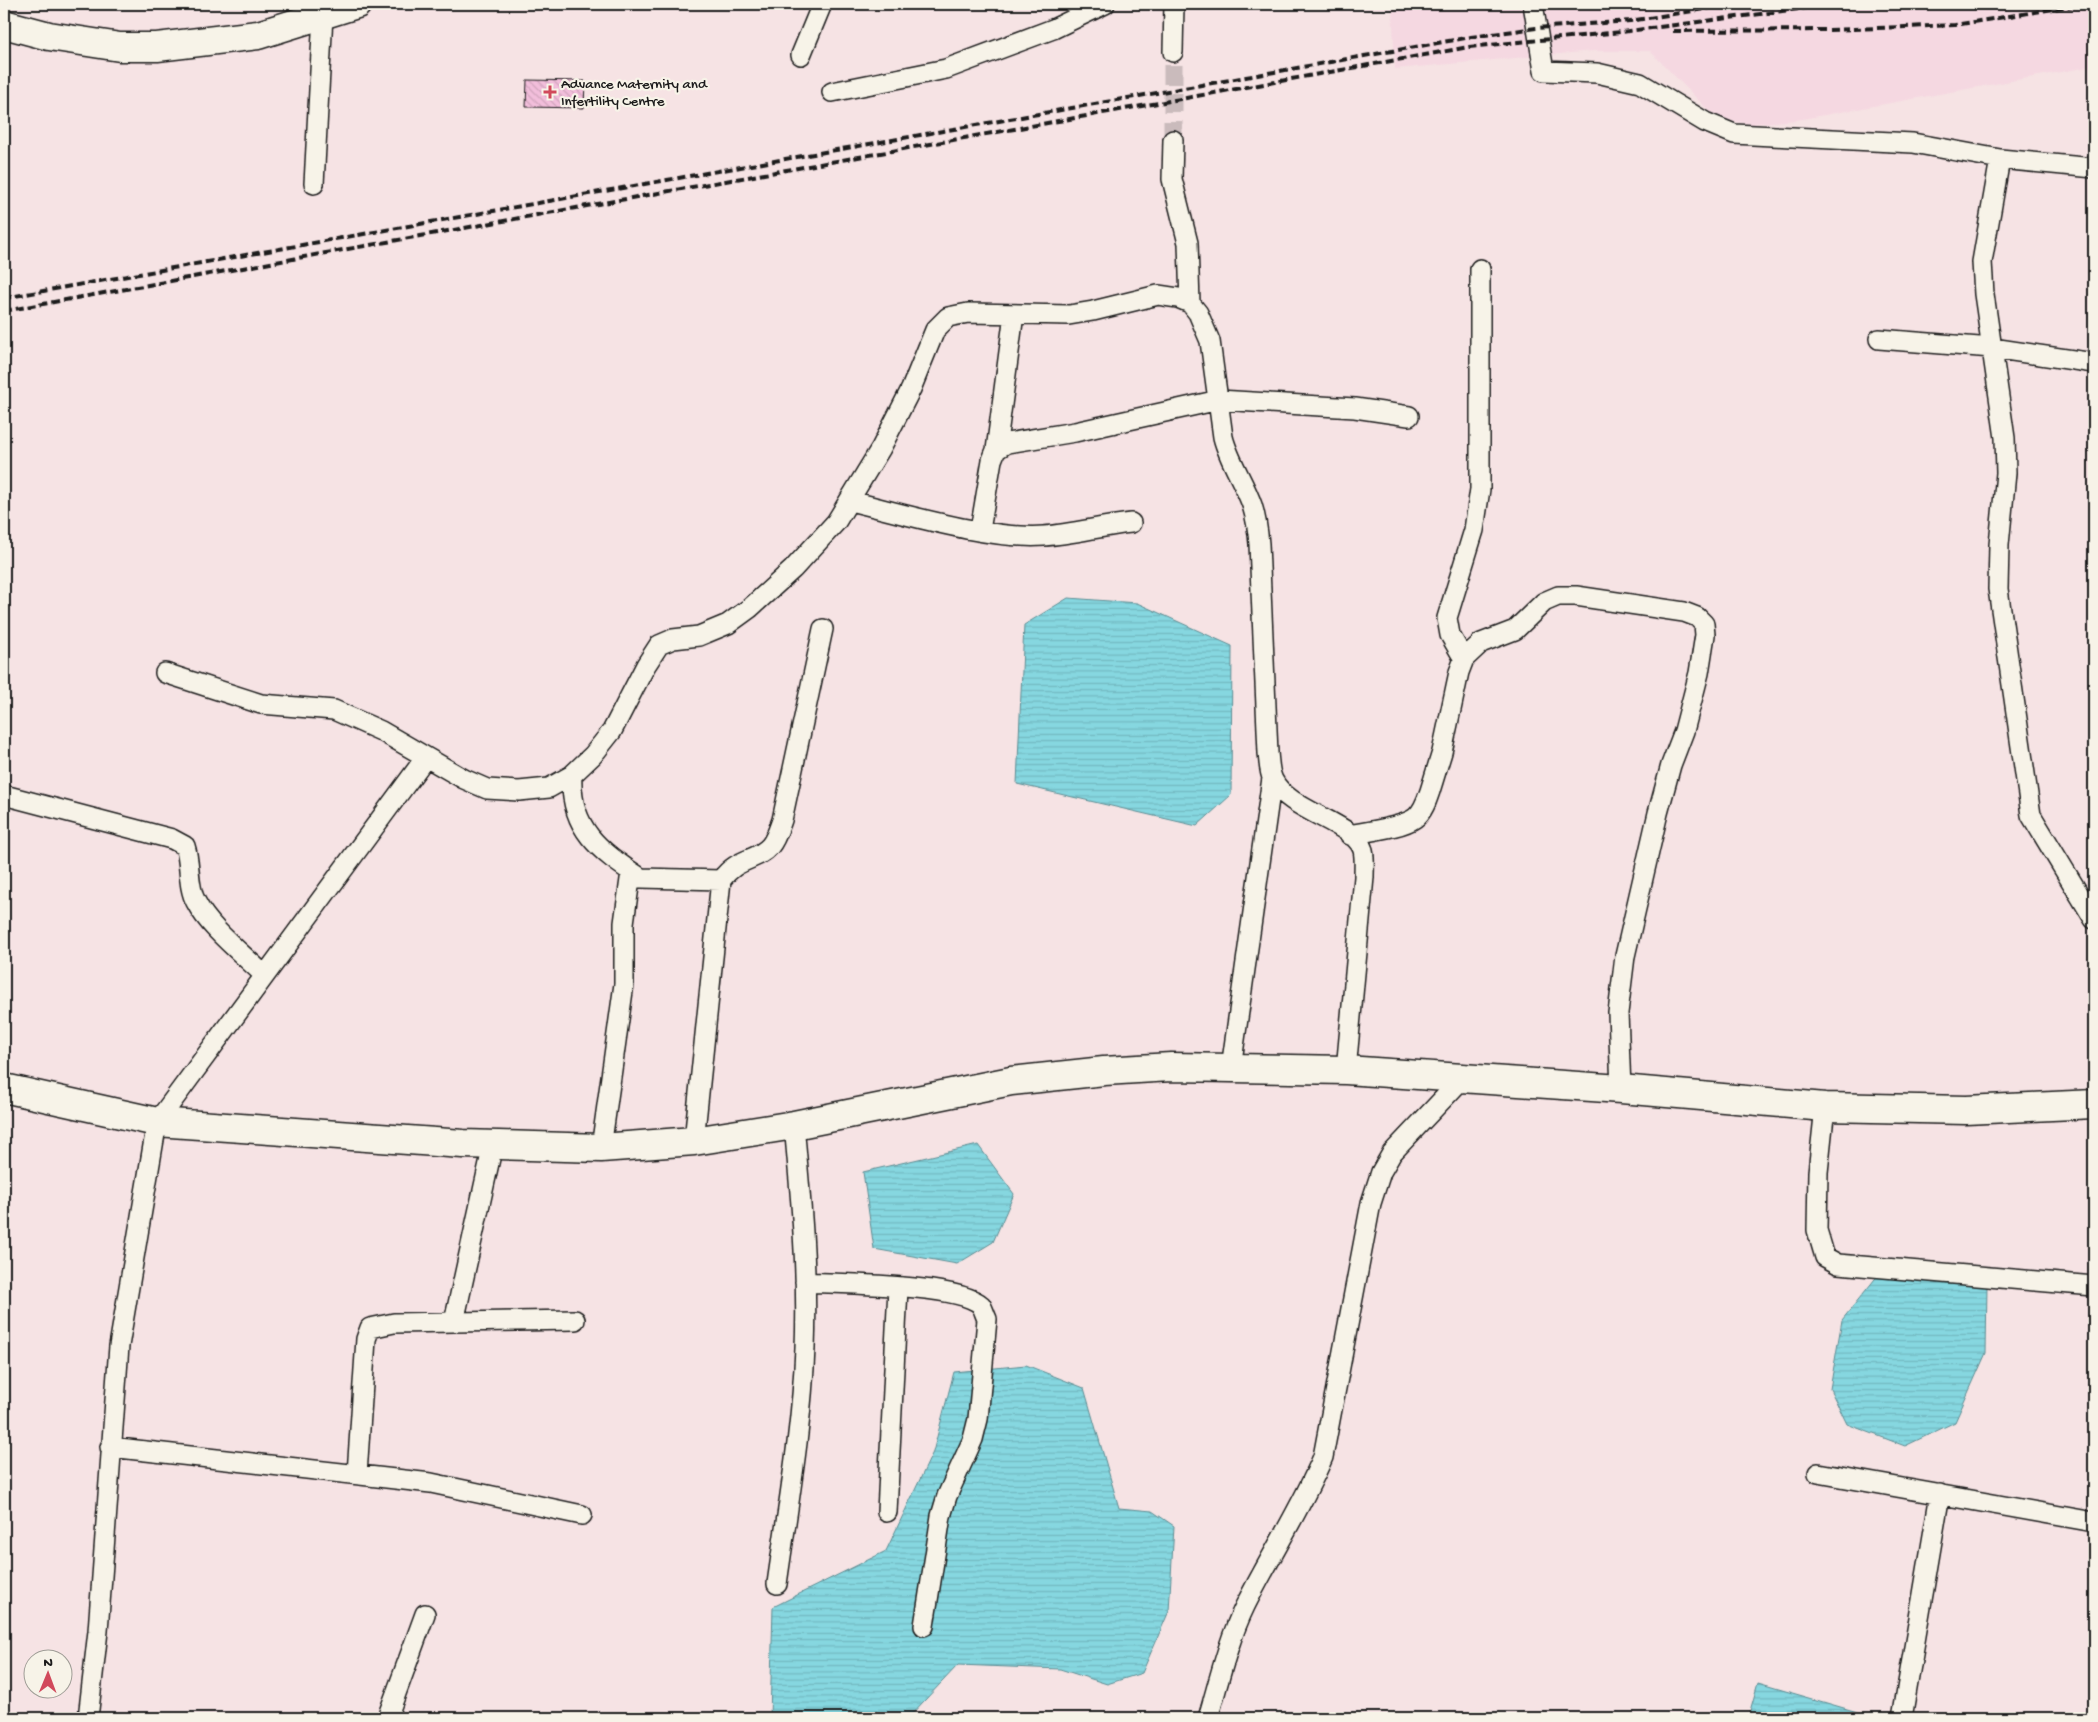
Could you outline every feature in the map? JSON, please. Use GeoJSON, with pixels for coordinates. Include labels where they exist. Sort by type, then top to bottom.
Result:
{"type":"FeatureCollection","features":[{"type":"Feature","properties":{"kind":"main road"},"geometry":{"type":"LineString","coordinates":[[4,24],[49,36],[120,48],[158,48],[258,35],[358,4]]}},
{"type":"Feature","properties":{"kind":"main road"},"geometry":{"type":"LineString","coordinates":[[4,1088],[157,1122],[493,1144],[601,1148],[694,1141],[794,1125],[1011,1081],[1104,1070],[1172,1067],[1346,1070],[1621,1089],[1824,1107],[1966,1110],[2094,1104]]}},
{"type":"Feature","properties":{"kind":"street"},"geometry":{"type":"LineString","coordinates":[[801,55],[822,4]]}},
{"type":"Feature","properties":{"kind":"street"},"geometry":{"type":"LineString","coordinates":[[832,92],[946,69],[1053,29],[1105,4]]}},
{"type":"Feature","properties":{"kind":"street"},"geometry":{"type":"LineString","coordinates":[[1173,52],[1174,4]]}},
{"type":"Feature","properties":{"kind":"street"},"geometry":{"type":"LineString","coordinates":[[1533,4],[1544,71],[1598,73],[1640,83],[1705,122],[1734,134],[1913,144],[2000,159],[2094,168]]}},
{"type":"Feature","properties":{"kind":"street"},"geometry":{"type":"LineString","coordinates":[[314,184],[322,15]]}},
{"type":"Feature","properties":{"kind":"street"},"geometry":{"type":"LineString","coordinates":[[1173,140],[1172,179],[1188,243],[1190,303]]}},
{"type":"Feature","properties":{"kind":"street"},"geometry":{"type":"LineString","coordinates":[[2000,159],[1982,262],[1984,294],[2004,438],[2006,473],[1999,545],[1998,589],[2031,815],[2094,919]]}},
{"type":"Feature","properties":{"kind":"street"},"geometry":{"type":"LineString","coordinates":[[1464,659],[1450,635],[1447,618],[1478,512],[1480,489],[1480,269]]}},
{"type":"Feature","properties":{"kind":"street"},"geometry":{"type":"LineString","coordinates":[[165,674],[260,704],[334,710],[381,731],[464,779],[488,789],[519,791],[549,788],[572,775],[612,731],[646,664],[659,646],[673,639],[699,636],[728,624],[750,608],[793,569],[830,529],[850,501],[881,448],[911,389],[935,330],[948,317],[968,313],[1069,314],[1093,311],[1158,295],[1178,298],[1190,303],[1198,314],[1210,342],[1227,452],[1249,497],[1256,522],[1260,554],[1268,753],[1272,778],[1231,1068]]}},
{"type":"Feature","properties":{"kind":"street"},"geometry":{"type":"LineString","coordinates":[[980,530],[992,460],[996,450],[1014,314]]}},
{"type":"Feature","properties":{"kind":"street"},"geometry":{"type":"LineString","coordinates":[[1879,339],[1992,348],[2094,363]]}},
{"type":"Feature","properties":{"kind":"street"},"geometry":{"type":"LineString","coordinates":[[996,450],[1007,443],[1022,439],[1075,432],[1219,400],[1355,408],[1409,416]]}},
{"type":"Feature","properties":{"kind":"street"},"geometry":{"type":"LineString","coordinates":[[850,501],[980,530],[1043,536],[1131,523]]}},
{"type":"Feature","properties":{"kind":"street"},"geometry":{"type":"LineString","coordinates":[[1350,835],[1406,823],[1416,818],[1423,809],[1442,752],[1459,672],[1464,659],[1481,644],[1515,630],[1544,602],[1558,596],[1576,596],[1684,612],[1698,617],[1704,624],[1706,635],[1699,674],[1684,731],[1671,764],[1658,813],[1621,980],[1618,1013],[1621,1089]]}},
{"type":"Feature","properties":{"kind":"street"},"geometry":{"type":"LineString","coordinates":[[694,1141],[722,880],[729,868],[769,846],[776,836],[782,820],[823,629]]}},
{"type":"Feature","properties":{"kind":"street"},"geometry":{"type":"LineString","coordinates":[[88,1718],[98,1631],[110,1447],[119,1346],[157,1122],[426,756]]}},
{"type":"Feature","properties":{"kind":"street"},"geometry":{"type":"LineString","coordinates":[[572,775],[571,796],[578,820],[599,849],[631,872],[642,878],[722,880]]}},
{"type":"Feature","properties":{"kind":"street"},"geometry":{"type":"LineString","coordinates":[[1272,778],[1279,790],[1291,800],[1350,835],[1363,849],[1364,877],[1346,1070]]}},
{"type":"Feature","properties":{"kind":"street"},"geometry":{"type":"LineString","coordinates":[[4,795],[172,839],[186,846],[190,861],[191,888],[196,902],[207,918],[264,975]]}},
{"type":"Feature","properties":{"kind":"street"},"geometry":{"type":"LineString","coordinates":[[601,1148],[624,984],[624,924],[631,872]]}},
{"type":"Feature","properties":{"kind":"street"},"geometry":{"type":"LineString","coordinates":[[1208,1718],[1223,1666],[1244,1608],[1312,1484],[1323,1457],[1371,1203],[1381,1172],[1392,1153],[1463,1078]]}},
{"type":"Feature","properties":{"kind":"street"},"geometry":{"type":"LineString","coordinates":[[1824,1107],[1818,1172],[1817,1230],[1825,1257],[1838,1264],[2094,1286]]}},
{"type":"Feature","properties":{"kind":"street"},"geometry":{"type":"LineString","coordinates":[[777,1584],[800,1414],[805,1349],[803,1218],[794,1125]]}},
{"type":"Feature","properties":{"kind":"street"},"geometry":{"type":"LineString","coordinates":[[454,1322],[493,1144]]}},
{"type":"Feature","properties":{"kind":"street"},"geometry":{"type":"LineString","coordinates":[[805,1282],[933,1290],[967,1297],[981,1306],[986,1319],[978,1419],[973,1439],[941,1516],[924,1626]]}},
{"type":"Feature","properties":{"kind":"street"},"geometry":{"type":"LineString","coordinates":[[887,1512],[898,1288]]}},
{"type":"Feature","properties":{"kind":"street"},"geometry":{"type":"LineString","coordinates":[[358,1474],[366,1339],[370,1328],[394,1323],[575,1320]]}},
{"type":"Feature","properties":{"kind":"street"},"geometry":{"type":"LineString","coordinates":[[110,1447],[431,1483],[582,1515]]}},
{"type":"Feature","properties":{"kind":"street"},"geometry":{"type":"LineString","coordinates":[[1818,1473],[2094,1522]]}},
{"type":"Feature","properties":{"kind":"street"},"geometry":{"type":"LineString","coordinates":[[1902,1718],[1940,1494]]}},
{"type":"Feature","properties":{"kind":"street"},"geometry":{"type":"LineString","coordinates":[[388,1718],[425,1614]]}},
{"type":"Feature","properties":{"kind":"shaded area"},"geometry":{"type":"Polygon","coordinates":[[[1392,4],[2094,4],[2094,66],[1797,120],[1751,124],[1717,119],[1650,51],[1593,51],[1395,69],[1392,4]]]}},
{"type":"Feature","properties":{"kind":"water"},"geometry":{"type":"Polygon","coordinates":[[[1068,598],[1137,603],[1232,646],[1231,795],[1197,826],[1017,784],[1024,625],[1068,598]]]}},
{"type":"Feature","properties":{"kind":"water"},"geometry":{"type":"Polygon","coordinates":[[[978,1145],[1014,1194],[993,1242],[957,1264],[874,1249],[863,1172],[978,1145]]]}},
{"type":"Feature","properties":{"kind":"water"},"geometry":{"type":"Polygon","coordinates":[[[1879,1274],[1987,1284],[1986,1353],[1955,1422],[1905,1446],[1847,1424],[1830,1389],[1842,1320],[1879,1274]]]}},
{"type":"Feature","properties":{"kind":"water"},"geometry":{"type":"Polygon","coordinates":[[[1026,1365],[1084,1388],[1119,1508],[1152,1511],[1174,1526],[1169,1611],[1142,1673],[1107,1684],[1060,1669],[958,1665],[908,1718],[770,1718],[773,1607],[886,1551],[933,1452],[954,1372],[1026,1365]]]}},
{"type":"Feature","properties":{"kind":"water"},"geometry":{"type":"Polygon","coordinates":[[[1758,1683],[1878,1718],[1748,1718],[1758,1683]]]}},
{"type":"Feature","properties":{"kind":"building"},"geometry":{"type":"Polygon","coordinates":[[[527,80],[585,81],[584,108],[526,107],[527,80]]]}},
{"type":"Feature","properties":{"kind":"tunnel"},"geometry":{"type":"LineString","coordinates":[[1173,52],[1173,140]]}},
{"type":"Feature","properties":{"kind":"railway"},"geometry":{"type":"LineString","coordinates":[[4,298],[1471,37],[1536,28],[1630,21],[1736,4]]}},
{"type":"Feature","properties":{"kind":"railway"},"geometry":{"type":"LineString","coordinates":[[4,311],[1469,47],[1621,32],[1837,4]]}},
{"type":"Feature","properties":{"kind":"railway"},"geometry":{"type":"LineString","coordinates":[[1673,31],[1829,30],[1955,25],[2084,4]]}},
{"type":"Feature","properties":{"kind":"place","name":"Advance Maternity and Infertility Centre"},"geometry":{"type":"Point","coordinates":[550,92]}}]}
